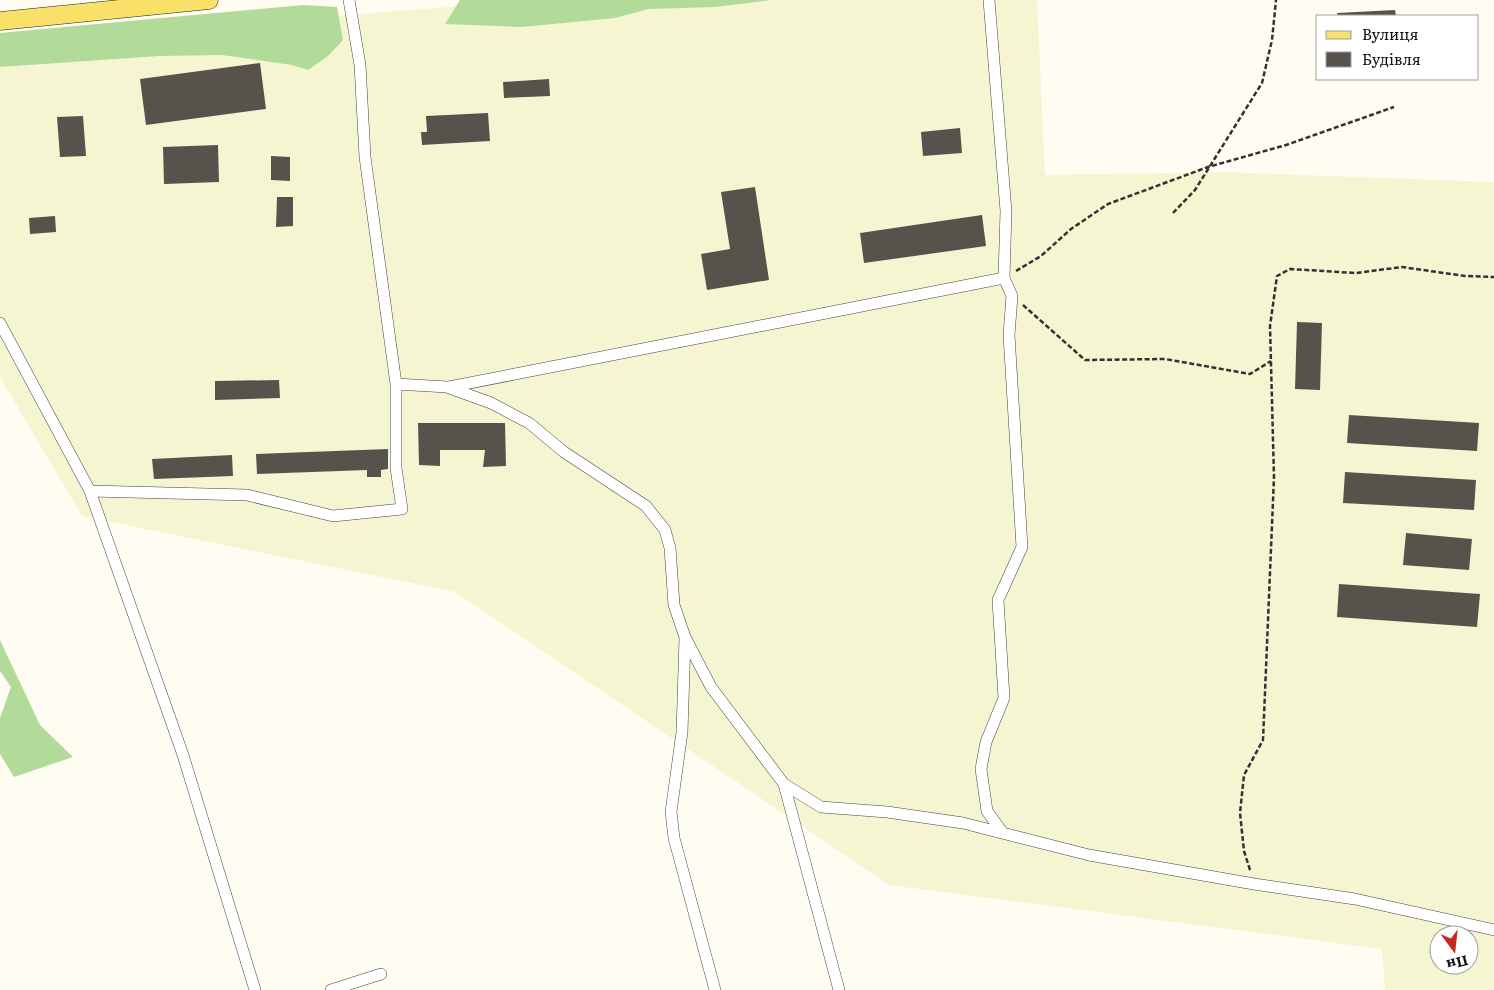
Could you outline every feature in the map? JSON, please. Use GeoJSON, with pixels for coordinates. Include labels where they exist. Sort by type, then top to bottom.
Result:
{"type":"FeatureCollection","features":[{"type":"Feature","properties":{"kind":"main road"},"geometry":{"type":"LineString","coordinates":[[0,21],[209,0]]}},
{"type":"Feature","properties":{"kind":"street"},"geometry":{"type":"LineString","coordinates":[[90,491],[247,495],[333,516],[402,509],[396,468],[396,384],[365,157],[360,65],[349,0]]}},
{"type":"Feature","properties":{"kind":"street"},"geometry":{"type":"LineString","coordinates":[[989,0],[1006,211],[1004,278],[1012,296],[1008,335],[1022,547],[998,600],[1004,698],[986,742],[981,769],[987,811],[1002,832]]}},
{"type":"Feature","properties":{"kind":"street"},"geometry":{"type":"LineString","coordinates":[[396,384],[447,387],[1004,278]]}},
{"type":"Feature","properties":{"kind":"street"},"geometry":{"type":"LineString","coordinates":[[0,323],[90,491],[183,755],[255,990]]}},
{"type":"Feature","properties":{"kind":"street"},"geometry":{"type":"LineString","coordinates":[[447,387],[491,403],[529,423],[564,452],[646,506],[665,530],[670,548],[674,604],[685,636],[711,687],[784,784],[821,807],[887,812],[963,823],[1089,856],[1355,899],[1494,930]]}},
{"type":"Feature","properties":{"kind":"street"},"geometry":{"type":"LineString","coordinates":[[685,636],[682,732],[671,812],[674,838],[715,990]]}},
{"type":"Feature","properties":{"kind":"street"},"geometry":{"type":"LineString","coordinates":[[784,784],[839,990]]}},
{"type":"Feature","properties":{"kind":"street"},"geometry":{"type":"LineString","coordinates":[[331,990],[381,974]]}},
{"type":"Feature","properties":{"kind":"path"},"geometry":{"type":"LineString","coordinates":[[1173,214],[1195,190],[1262,83],[1272,40],[1276,0]]}},
{"type":"Feature","properties":{"kind":"path"},"geometry":{"type":"LineString","coordinates":[[1004,278],[1041,256],[1072,228],[1108,204],[1208,167],[1286,145],[1394,107]]}},
{"type":"Feature","properties":{"kind":"path"},"geometry":{"type":"LineString","coordinates":[[1254,884],[1244,851],[1240,813],[1244,775],[1263,740],[1274,477],[1270,326],[1277,276],[1290,269],[1356,273],[1402,268],[1465,276],[1494,277]]}},
{"type":"Feature","properties":{"kind":"path"},"geometry":{"type":"LineString","coordinates":[[1012,296],[1085,360],[1165,359],[1250,374],[1271,361]]}},
{"type":"Feature","properties":{"kind":"green space"},"geometry":{"type":"Polygon","coordinates":[[[460,0],[771,0],[715,7],[649,9],[615,18],[522,27],[445,24],[460,0]]]}},
{"type":"Feature","properties":{"kind":"green space"},"geometry":{"type":"Polygon","coordinates":[[[540,0],[1037,0],[1045,175],[1221,172],[1494,182],[1494,990],[1385,990],[1382,949],[889,885],[455,592],[82,516],[0,377],[0,42],[540,0]]]}},
{"type":"Feature","properties":{"kind":"green space"},"geometry":{"type":"Polygon","coordinates":[[[303,5],[337,7],[343,40],[328,56],[308,70],[292,65],[222,55],[159,56],[0,67],[0,33],[303,5]]]}},
{"type":"Feature","properties":{"kind":"green space"},"geometry":{"type":"Polygon","coordinates":[[[0,640],[40,725],[73,757],[14,777],[0,754],[0,718],[11,687],[0,671],[0,640]]]}},
{"type":"Feature","properties":{"kind":"building"},"geometry":{"type":"Polygon","coordinates":[[[1395,10],[1396,15],[1338,15],[1337,13],[1395,10]]]}},
{"type":"Feature","properties":{"kind":"building"},"geometry":{"type":"Polygon","coordinates":[[[260,63],[266,109],[146,125],[140,79],[260,63]]]}},
{"type":"Feature","properties":{"kind":"building"},"geometry":{"type":"Polygon","coordinates":[[[549,79],[550,96],[504,98],[503,82],[549,79]]]}},
{"type":"Feature","properties":{"kind":"building"},"geometry":{"type":"Polygon","coordinates":[[[488,113],[490,141],[422,145],[421,132],[427,132],[426,116],[488,113]]]}},
{"type":"Feature","properties":{"kind":"building"},"geometry":{"type":"Polygon","coordinates":[[[83,116],[86,156],[60,157],[57,117],[83,116]]]}},
{"type":"Feature","properties":{"kind":"building"},"geometry":{"type":"Polygon","coordinates":[[[960,128],[962,153],[923,156],[921,132],[960,128]]]}},
{"type":"Feature","properties":{"kind":"building"},"geometry":{"type":"Polygon","coordinates":[[[218,145],[219,182],[164,184],[163,147],[218,145]]]}},
{"type":"Feature","properties":{"kind":"building"},"geometry":{"type":"Polygon","coordinates":[[[271,156],[290,157],[290,181],[271,180],[271,156]]]}},
{"type":"Feature","properties":{"kind":"building"},"geometry":{"type":"Polygon","coordinates":[[[755,187],[769,280],[707,290],[701,254],[730,249],[721,192],[755,187]]]}},
{"type":"Feature","properties":{"kind":"building"},"geometry":{"type":"Polygon","coordinates":[[[277,197],[293,197],[293,226],[276,227],[277,197]]]}},
{"type":"Feature","properties":{"kind":"building"},"geometry":{"type":"Polygon","coordinates":[[[982,215],[986,246],[864,263],[860,233],[982,215]]]}},
{"type":"Feature","properties":{"kind":"building"},"geometry":{"type":"Polygon","coordinates":[[[55,216],[56,232],[30,234],[29,218],[55,216]]]}},
{"type":"Feature","properties":{"kind":"building"},"geometry":{"type":"Polygon","coordinates":[[[1297,322],[1322,323],[1320,390],[1295,389],[1297,322]]]}},
{"type":"Feature","properties":{"kind":"building"},"geometry":{"type":"Polygon","coordinates":[[[279,380],[280,398],[215,400],[215,381],[279,380]]]}},
{"type":"Feature","properties":{"kind":"building"},"geometry":{"type":"Polygon","coordinates":[[[1349,415],[1479,423],[1477,451],[1347,443],[1349,415]]]}},
{"type":"Feature","properties":{"kind":"building"},"geometry":{"type":"Polygon","coordinates":[[[418,423],[505,423],[506,466],[483,467],[485,450],[440,450],[440,466],[419,465],[418,423]]]}},
{"type":"Feature","properties":{"kind":"building"},"geometry":{"type":"Polygon","coordinates":[[[388,449],[388,469],[381,470],[381,477],[367,477],[367,470],[257,474],[256,454],[388,449]]]}},
{"type":"Feature","properties":{"kind":"building"},"geometry":{"type":"Polygon","coordinates":[[[232,455],[233,476],[154,479],[152,459],[232,455]]]}},
{"type":"Feature","properties":{"kind":"building"},"geometry":{"type":"Polygon","coordinates":[[[1345,472],[1476,480],[1474,510],[1343,503],[1345,472]]]}},
{"type":"Feature","properties":{"kind":"building"},"geometry":{"type":"Polygon","coordinates":[[[1406,533],[1472,539],[1469,570],[1403,565],[1406,533]]]}},
{"type":"Feature","properties":{"kind":"building"},"geometry":{"type":"Polygon","coordinates":[[[1339,584],[1480,594],[1477,627],[1337,617],[1339,584]]]}}]}
